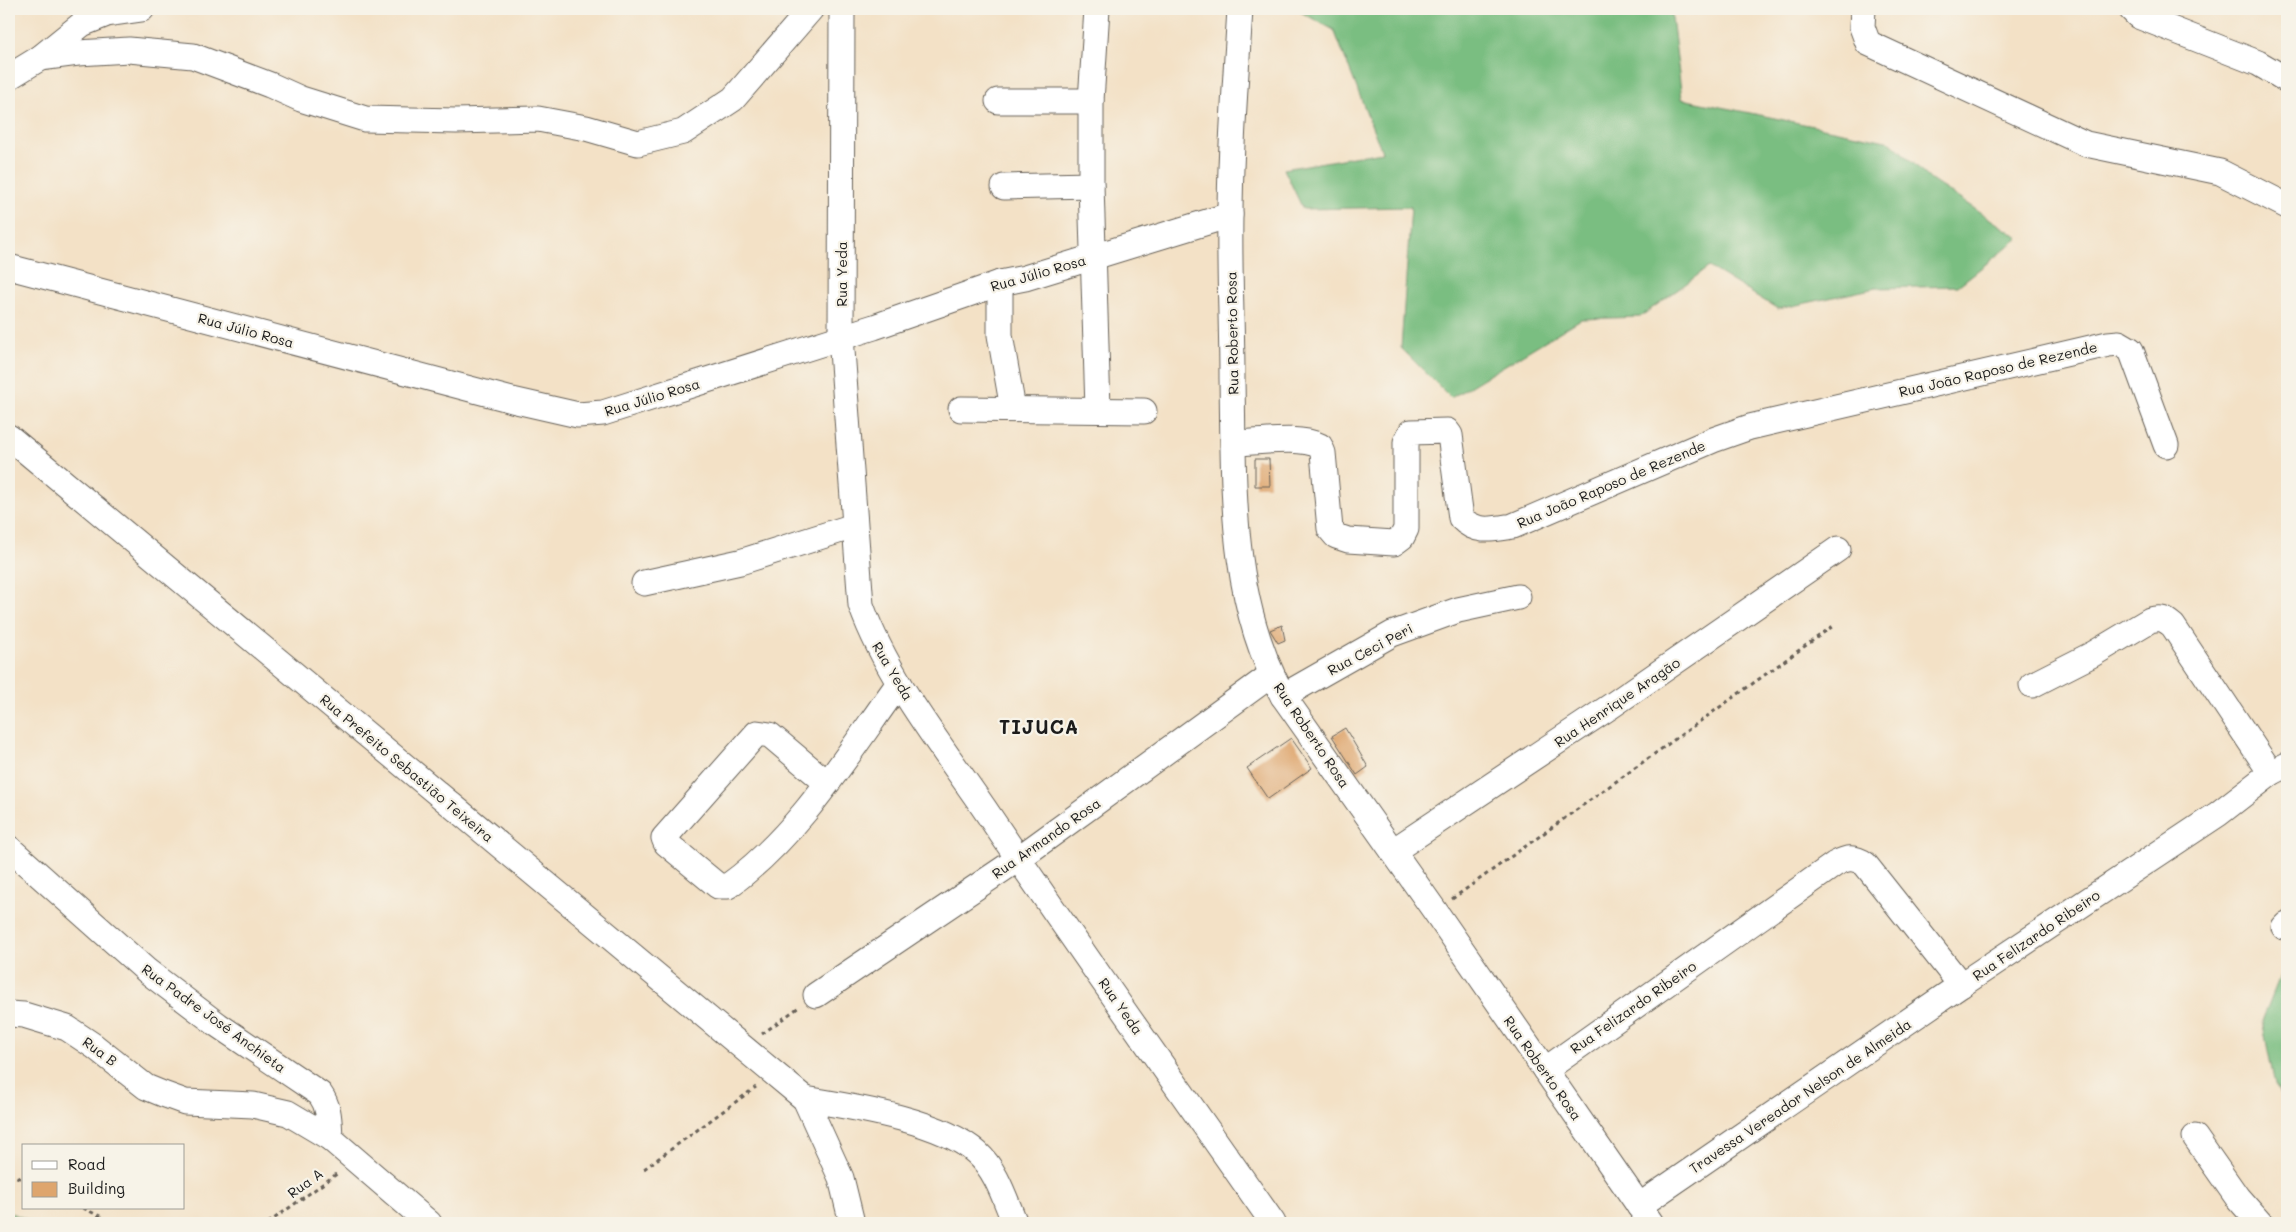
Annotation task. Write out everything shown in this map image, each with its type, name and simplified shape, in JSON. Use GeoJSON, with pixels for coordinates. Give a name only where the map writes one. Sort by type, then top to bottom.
{"type":"FeatureCollection","features":[{"type":"Feature","properties":{"kind":"street"},"geometry":{"type":"LineString","coordinates":[[9,77],[40,58],[82,24],[107,14],[142,9]]}},
{"type":"Feature","properties":{"kind":"street"},"geometry":{"type":"LineString","coordinates":[[40,58],[129,50],[193,56],[270,85],[301,99],[365,119],[456,121],[538,119],[586,128],[638,143],[683,132],[733,99],[812,9]]}},
{"type":"Feature","properties":{"kind":"street","name":"Rua Yeda"},"geometry":{"type":"LineString","coordinates":[[842,9],[840,337],[861,605],[872,634],[899,683],[1018,859],[1273,1223]]}},
{"type":"Feature","properties":{"kind":"street"},"geometry":{"type":"LineString","coordinates":[[1098,9],[1091,101],[1090,185],[1098,410]]}},
{"type":"Feature","properties":{"kind":"street","name":"Rua Roberto Rosa"},"geometry":{"type":"LineString","coordinates":[[1240,9],[1230,215],[1236,527],[1246,596],[1277,686],[1645,1215]]}},
{"type":"Feature","properties":{"kind":"street"},"geometry":{"type":"LineString","coordinates":[[1863,9],[1862,27],[1868,43],[2086,144],[2220,172],[2287,206]]}},
{"type":"Feature","properties":{"kind":"street"},"geometry":{"type":"LineString","coordinates":[[2131,9],[2138,16],[2258,63],[2287,80]]}},
{"type":"Feature","properties":{"kind":"street"},"geometry":{"type":"LineString","coordinates":[[998,101],[1091,101]]}},
{"type":"Feature","properties":{"kind":"street"},"geometry":{"type":"LineString","coordinates":[[1004,187],[1090,185]]}},
{"type":"Feature","properties":{"kind":"street","name":"Rua Júlio Rosa"},"geometry":{"type":"LineString","coordinates":[[9,267],[520,402],[578,415],[603,414],[1000,283],[1024,278],[1230,215]]}},
{"type":"Feature","properties":{"kind":"street"},"geometry":{"type":"LineString","coordinates":[[1000,283],[1000,335],[1013,409]]}},
{"type":"Feature","properties":{"kind":"street","name":"Rua João Raposo de Rezende"},"geometry":{"type":"LineString","coordinates":[[1234,444],[1300,441],[1312,442],[1320,446],[1323,453],[1330,529],[1336,536],[1348,540],[1394,543],[1402,537],[1406,529],[1406,442],[1412,432],[1447,431],[1450,436],[1461,518],[1468,526],[1488,530],[1513,526],[1712,440],[1750,427],[2119,343],[2131,350],[2166,445]]}},
{"type":"Feature","properties":{"kind":"street"},"geometry":{"type":"LineString","coordinates":[[961,409],[1144,412]]}},
{"type":"Feature","properties":{"kind":"street","name":"Rua Prefeito Sebastião Teixeira"},"geometry":{"type":"LineString","coordinates":[[9,437],[805,1099]]}},
{"type":"Feature","properties":{"kind":"street"},"geometry":{"type":"LineString","coordinates":[[644,583],[740,562],[854,526]]}},
{"type":"Feature","properties":{"kind":"street","name":"Rua Henrique Aragão"},"geometry":{"type":"LineString","coordinates":[[1393,851],[1611,706],[1838,549]]}},
{"type":"Feature","properties":{"kind":"street","name":"Rua Ceci Peri"},"geometry":{"type":"LineString","coordinates":[[1277,686],[1392,634],[1458,610],[1518,597]]}},
{"type":"Feature","properties":{"kind":"street"},"geometry":{"type":"LineString","coordinates":[[2032,685],[2093,654],[2150,620],[2160,617],[2167,620],[2173,626],[2279,769]]}},
{"type":"Feature","properties":{"kind":"street"},"geometry":{"type":"LineString","coordinates":[[827,783],[770,735],[757,733],[664,838],[666,843],[718,886],[728,886],[788,833],[827,783],[899,683]]}},
{"type":"Feature","properties":{"kind":"street","name":"Rua Armando Rosa"},"geometry":{"type":"LineString","coordinates":[[816,995],[1277,686]]}},
{"type":"Feature","properties":{"kind":"street","name":"Rua Felizardo Ribeiro"},"geometry":{"type":"LineString","coordinates":[[1545,1070],[1846,858],[1858,859],[1865,864],[1961,985],[2218,814],[2279,769]]}},
{"type":"Feature","properties":{"kind":"street","name":"Rua Padre José Anchieta"},"geometry":{"type":"LineString","coordinates":[[9,848],[147,971],[218,1025],[320,1094],[327,1104],[330,1138]]}},
{"type":"Feature","properties":{"kind":"street","name":"Travessa Vereador Nelson de Almeida"},"geometry":{"type":"LineString","coordinates":[[1645,1215],[1961,985]]}},
{"type":"Feature","properties":{"kind":"street","name":"Rua B"},"geometry":{"type":"LineString","coordinates":[[9,1014],[24,1015],[67,1028],[146,1086],[185,1102],[254,1104],[288,1113],[330,1138]]}},
{"type":"Feature","properties":{"kind":"street"},"geometry":{"type":"LineString","coordinates":[[805,1099],[841,1178],[852,1223]]}},
{"type":"Feature","properties":{"kind":"street"},"geometry":{"type":"LineString","coordinates":[[805,1099],[880,1113],[918,1124],[958,1140],[978,1154],[995,1178],[1015,1223]]}},
{"type":"Feature","properties":{"kind":"street"},"geometry":{"type":"LineString","coordinates":[[2195,1137],[2237,1198],[2260,1223]]}},
{"type":"Feature","properties":{"kind":"street"},"geometry":{"type":"LineString","coordinates":[[330,1138],[429,1223]]}},
{"type":"Feature","properties":{"kind":"path"},"geometry":{"type":"LineString","coordinates":[[1435,911],[1833,626]]}},
{"type":"Feature","properties":{"kind":"path"},"geometry":{"type":"LineString","coordinates":[[743,1047],[816,995]]}},
{"type":"Feature","properties":{"kind":"path"},"geometry":{"type":"LineString","coordinates":[[644,1169],[774,1073]]}},
{"type":"Feature","properties":{"kind":"path","name":"Rua A"},"geometry":{"type":"LineString","coordinates":[[268,1223],[355,1161]]}},
{"type":"Feature","properties":{"kind":"path"},"geometry":{"type":"LineString","coordinates":[[9,1174],[22,1179]]}},
{"type":"Feature","properties":{"kind":"path"},"geometry":{"type":"LineString","coordinates":[[87,1210],[114,1223]]}},
{"type":"Feature","properties":{"kind":"green space"},"geometry":{"type":"Polygon","coordinates":[[[1295,9],[1671,9],[1682,99],[1891,142],[1931,180],[2019,238],[1958,286],[1876,288],[1778,309],[1709,267],[1640,317],[1581,319],[1451,398],[1401,348],[1411,207],[1303,209],[1284,169],[1382,152],[1334,30],[1295,9]]]}},
{"type":"Feature","properties":{"kind":"green space"},"geometry":{"type":"Polygon","coordinates":[[[2287,974],[2287,1108],[2275,1085],[2262,1021],[2280,976],[2287,974]]]}},
{"type":"Feature","properties":{"kind":"green space"},"geometry":{"type":"Polygon","coordinates":[[[9,1212],[36,1223],[9,1223],[9,1212]]]}},
{"type":"Feature","properties":{"kind":"building"},"geometry":{"type":"Polygon","coordinates":[[[1255,459],[1269,459],[1270,486],[1255,486],[1255,459]]]}},
{"type":"Feature","properties":{"kind":"building"},"geometry":{"type":"Polygon","coordinates":[[[1282,625],[1285,640],[1278,643],[1270,630],[1282,625]]]}},
{"type":"Feature","properties":{"kind":"building"},"geometry":{"type":"Polygon","coordinates":[[[1345,728],[1368,767],[1357,775],[1332,736],[1345,728]]]}},
{"type":"Feature","properties":{"kind":"building"},"geometry":{"type":"Polygon","coordinates":[[[1291,738],[1312,768],[1268,799],[1247,768],[1291,738]]]}},
{"type":"Feature","properties":{"kind":"district","name":"TIJUCA"},"geometry":{"type":"Point","coordinates":[1039,726]}}]}
